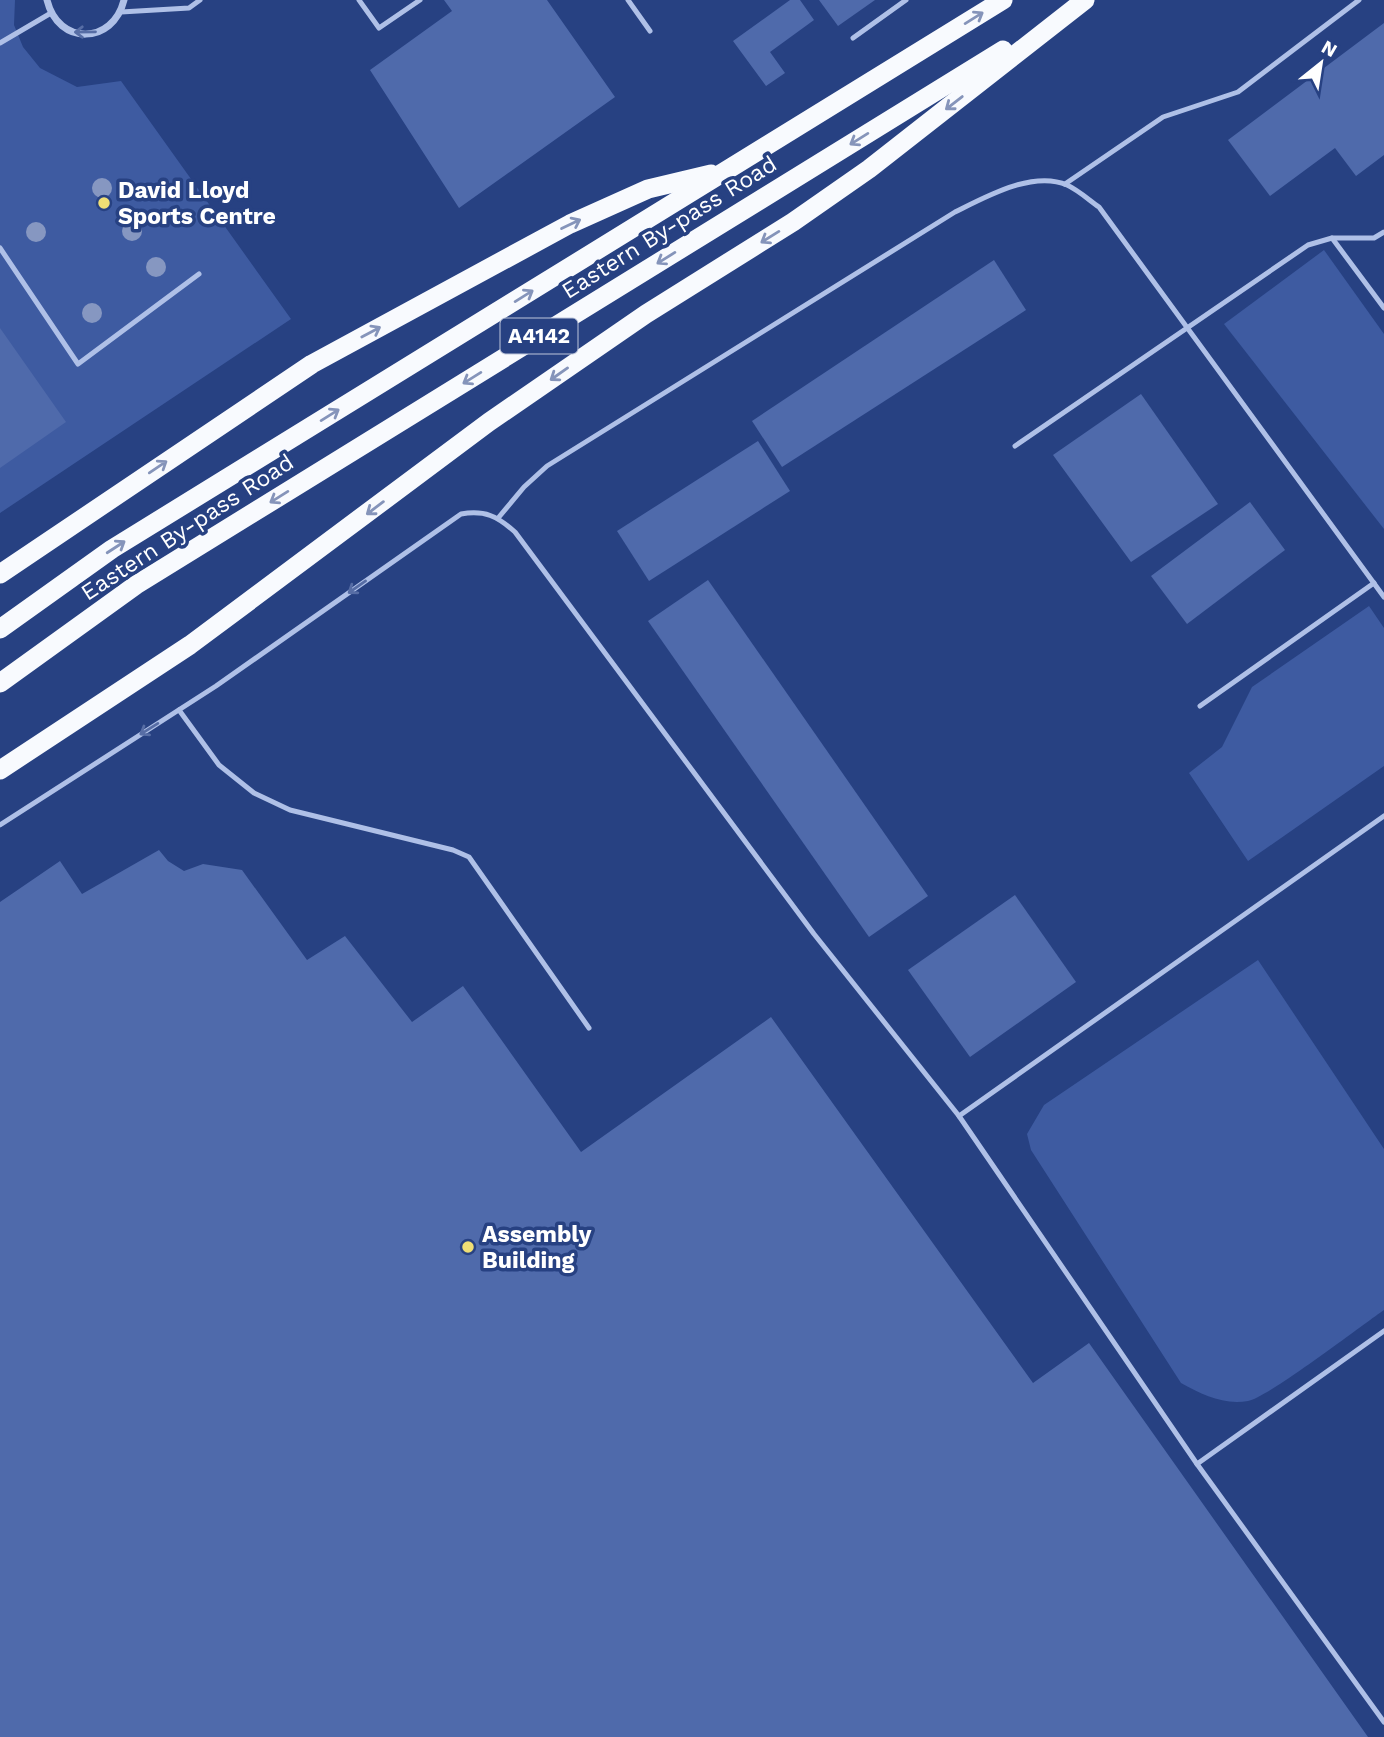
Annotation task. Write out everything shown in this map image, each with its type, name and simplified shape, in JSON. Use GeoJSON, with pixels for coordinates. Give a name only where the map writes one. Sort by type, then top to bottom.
{"type":"FeatureCollection","features":[{"type":"Feature","properties":{"kind":"highway","name":"Eastern By-pass Road"},"geometry":{"type":"LineString","coordinates":[[0,629],[112,548],[1003,0]]}},
{"type":"Feature","properties":{"kind":"highway","name":"Eastern By-pass Road"},"geometry":{"type":"LineString","coordinates":[[0,683],[136,585],[1084,0]]}},
{"type":"Feature","properties":{"kind":"highway"},"geometry":{"type":"LineString","coordinates":[[0,770],[190,645],[489,422],[646,314],[793,222],[858,177],[1084,0]]}},
{"type":"Feature","properties":{"kind":"highway"},"geometry":{"type":"LineString","coordinates":[[0,573],[312,364],[570,224],[648,189],[729,170]]}},
{"type":"Feature","properties":{"kind":"street"},"geometry":{"type":"LineString","coordinates":[[47,0],[51,13],[64,27],[88,35],[103,30],[121,12],[124,0]]}},
{"type":"Feature","properties":{"kind":"lane"},"geometry":{"type":"LineString","coordinates":[[121,12],[189,8],[200,0]]}},
{"type":"Feature","properties":{"kind":"lane"},"geometry":{"type":"LineString","coordinates":[[359,0],[379,28],[420,0]]}},
{"type":"Feature","properties":{"kind":"lane"},"geometry":{"type":"LineString","coordinates":[[628,0],[650,31]]}},
{"type":"Feature","properties":{"kind":"lane"},"geometry":{"type":"LineString","coordinates":[[853,38],[906,0]]}},
{"type":"Feature","properties":{"kind":"lane"},"geometry":{"type":"LineString","coordinates":[[1065,184],[1163,117],[1238,92],[1359,0]]}},
{"type":"Feature","properties":{"kind":"lane"},"geometry":{"type":"LineString","coordinates":[[0,43],[51,13]]}},
{"type":"Feature","properties":{"kind":"lane"},"geometry":{"type":"LineString","coordinates":[[499,517],[524,486],[547,466],[955,212],[984,198],[1032,181],[1065,184],[1099,207],[1384,597]]}},
{"type":"Feature","properties":{"kind":"lane"},"geometry":{"type":"LineString","coordinates":[[1016,446],[1308,245],[1332,238],[1374,238],[1384,232]]}},
{"type":"Feature","properties":{"kind":"lane"},"geometry":{"type":"LineString","coordinates":[[1332,238],[1384,308]]}},
{"type":"Feature","properties":{"kind":"lane"},"geometry":{"type":"LineString","coordinates":[[0,248],[78,364],[198,274]]}},
{"type":"Feature","properties":{"kind":"lane"},"geometry":{"type":"LineString","coordinates":[[0,825],[179,710],[461,514],[479,511],[499,517],[515,531],[883,1024],[959,1116],[1197,1464],[1384,1722]]}},
{"type":"Feature","properties":{"kind":"lane"},"geometry":{"type":"LineString","coordinates":[[1200,706],[1374,583]]}},
{"type":"Feature","properties":{"kind":"lane"},"geometry":{"type":"LineString","coordinates":[[179,710],[219,765],[254,793],[290,810],[453,850],[469,857],[589,1028]]}},
{"type":"Feature","properties":{"kind":"lane"},"geometry":{"type":"LineString","coordinates":[[959,1116],[1384,816]]}},
{"type":"Feature","properties":{"kind":"lane"},"geometry":{"type":"LineString","coordinates":[[1197,1464],[1384,1331]]}},
{"type":"Feature","properties":{"kind":"shaded area","name":"David Lloyd Sports Centre"},"geometry":{"type":"Polygon","coordinates":[[[0,0],[15,0],[14,25],[23,47],[40,68],[77,87],[121,81],[291,319],[0,513],[0,0]]]}},
{"type":"Feature","properties":{"kind":"shaded area"},"geometry":{"type":"Polygon","coordinates":[[[1324,250],[1384,334],[1384,529],[1224,324],[1324,250]]]}},
{"type":"Feature","properties":{"kind":"shaded area"},"geometry":{"type":"Polygon","coordinates":[[[1369,606],[1384,628],[1384,766],[1248,861],[1189,773],[1222,747],[1252,687],[1369,606]]]}},
{"type":"Feature","properties":{"kind":"shaded area"},"geometry":{"type":"Polygon","coordinates":[[[1258,960],[1384,1149],[1384,1310],[1274,1388],[1248,1401],[1230,1402],[1205,1395],[1181,1383],[1031,1150],[1027,1134],[1044,1105],[1258,960]]]}},
{"type":"Feature","properties":{"kind":"building"},"geometry":{"type":"Polygon","coordinates":[[[444,0],[547,0],[615,97],[459,208],[370,70],[452,11],[444,0]]]}},
{"type":"Feature","properties":{"kind":"building"},"geometry":{"type":"Polygon","coordinates":[[[790,0],[800,0],[814,20],[770,52],[785,73],[766,86],[733,41],[790,0]]]}},
{"type":"Feature","properties":{"kind":"building"},"geometry":{"type":"Polygon","coordinates":[[[819,0],[875,0],[838,26],[819,0]]]}},
{"type":"Feature","properties":{"kind":"building"},"geometry":{"type":"Polygon","coordinates":[[[1384,23],[1384,155],[1356,176],[1335,148],[1270,196],[1228,140],[1384,23]]]}},
{"type":"Feature","properties":{"kind":"building"},"geometry":{"type":"Polygon","coordinates":[[[994,260],[1026,310],[782,467],[752,421],[994,260]]]}},
{"type":"Feature","properties":{"kind":"building"},"geometry":{"type":"Polygon","coordinates":[[[0,328],[66,422],[0,468],[0,328]]]}},
{"type":"Feature","properties":{"kind":"building"},"geometry":{"type":"Polygon","coordinates":[[[1141,394],[1218,504],[1131,562],[1053,455],[1141,394]]]}},
{"type":"Feature","properties":{"kind":"building"},"geometry":{"type":"Polygon","coordinates":[[[758,441],[790,491],[649,581],[617,531],[758,441]]]}},
{"type":"Feature","properties":{"kind":"building"},"geometry":{"type":"Polygon","coordinates":[[[1250,502],[1285,550],[1187,624],[1151,576],[1250,502]]]}},
{"type":"Feature","properties":{"kind":"building"},"geometry":{"type":"Polygon","coordinates":[[[708,580],[928,896],[869,937],[648,621],[708,580]]]}},
{"type":"Feature","properties":{"kind":"building","name":"Assembly Building"},"geometry":{"type":"Polygon","coordinates":[[[159,850],[168,861],[184,871],[203,864],[242,870],[307,960],[345,936],[412,1022],[463,986],[581,1152],[771,1017],[1033,1383],[1089,1343],[1368,1737],[0,1737],[0,902],[60,861],[82,894],[159,850]]]}},
{"type":"Feature","properties":{"kind":"building"},"geometry":{"type":"Polygon","coordinates":[[[1015,895],[1076,982],[970,1057],[908,970],[1015,895]]]}},
{"type":"Feature","properties":{"kind":"place","name":"David Lloyd Sports Centre"},"geometry":{"type":"Point","coordinates":[104,203]}},
{"type":"Feature","properties":{"kind":"place","name":"Assembly Building"},"geometry":{"type":"Point","coordinates":[468,1247]}}]}
